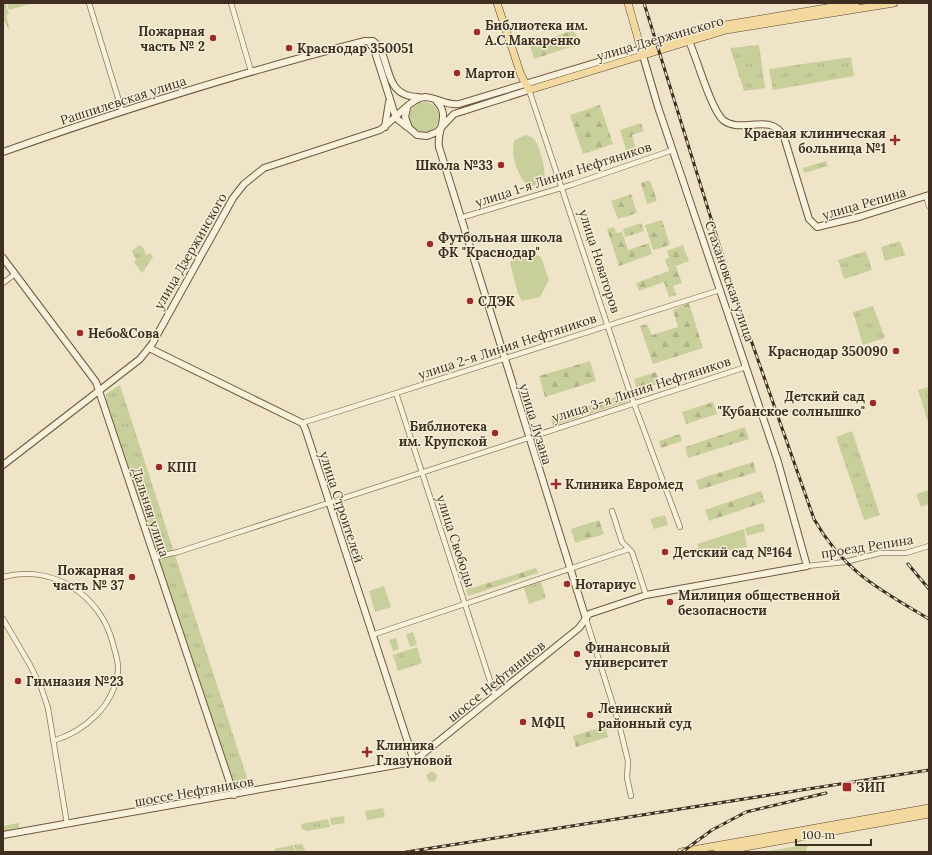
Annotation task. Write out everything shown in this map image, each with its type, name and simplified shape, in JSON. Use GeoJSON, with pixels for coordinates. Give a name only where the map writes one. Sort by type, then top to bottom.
{"type":"FeatureCollection","features":[{"type":"Feature","properties":{"kind":"main road","name":"улица Новаторов"},"geometry":{"type":"LineString","coordinates":[[497,3],[527,87]]}},
{"type":"Feature","properties":{"kind":"main road","name":"Стахановская улица"},"geometry":{"type":"LineString","coordinates":[[628,3],[642,52]]}},
{"type":"Feature","properties":{"kind":"main road","name":"улица Дзержинского"},"geometry":{"type":"LineString","coordinates":[[527,87],[725,25],[856,3]]}},
{"type":"Feature","properties":{"kind":"main road","name":"улица Дзержинского"},"geometry":{"type":"LineString","coordinates":[[642,52],[689,41],[726,30],[894,3]]}},
{"type":"Feature","properties":{"kind":"main road"},"geometry":{"type":"LineString","coordinates":[[681,852],[929,808]]}},
{"type":"Feature","properties":{"kind":"main road"},"geometry":{"type":"LineString","coordinates":[[717,852],[929,814]]}},
{"type":"Feature","properties":{"kind":"street"},"geometry":{"type":"LineString","coordinates":[[89,3],[122,111]]}},
{"type":"Feature","properties":{"kind":"street"},"geometry":{"type":"LineString","coordinates":[[231,3],[251,71]]}},
{"type":"Feature","properties":{"kind":"street"},"geometry":{"type":"LineString","coordinates":[[368,41],[374,49],[396,118],[409,128]]}},
{"type":"Feature","properties":{"kind":"street"},"geometry":{"type":"LineString","coordinates":[[368,41],[375,42],[379,46],[392,83],[397,91],[405,96],[422,98]]}},
{"type":"Feature","properties":{"kind":"street","name":"Рашпилевская улица"},"geometry":{"type":"LineString","coordinates":[[3,152],[122,111],[251,71],[368,41]]}},
{"type":"Feature","properties":{"kind":"street","name":"улица Репина"},"geometry":{"type":"LineString","coordinates":[[689,41],[695,52],[715,108],[723,119],[735,125],[769,124],[781,130],[809,218],[813,225],[821,227],[928,196]]}},
{"type":"Feature","properties":{"kind":"street","name":"Стахановская улица"},"geometry":{"type":"LineString","coordinates":[[642,52],[673,150],[778,462],[807,566]]}},
{"type":"Feature","properties":{"kind":"street","name":"улица Дзержинского"},"geometry":{"type":"LineString","coordinates":[[3,465],[135,364],[149,348],[233,198],[249,179],[272,165],[377,131],[385,127],[396,118],[413,101],[422,98],[450,105],[460,104],[527,87]]}},
{"type":"Feature","properties":{"kind":"street","name":"улица Дзержинского"},"geometry":{"type":"LineString","coordinates":[[409,128],[416,134],[425,136],[435,133],[454,114],[527,87]]}},
{"type":"Feature","properties":{"kind":"street","name":"улица Новаторов"},"geometry":{"type":"LineString","coordinates":[[527,87],[634,404],[680,527]]}},
{"type":"Feature","properties":{"kind":"street"},"geometry":{"type":"LineString","coordinates":[[385,127],[388,115],[388,94]]}},
{"type":"Feature","properties":{"kind":"street"},"geometry":{"type":"LineString","coordinates":[[433,100],[443,111],[441,126]]}},
{"type":"Feature","properties":{"kind":"street"},"geometry":{"type":"LineString","coordinates":[[407,108],[405,117],[409,128]]}},
{"type":"Feature","properties":{"kind":"street","name":"улица Лузана"},"geometry":{"type":"LineString","coordinates":[[441,126],[438,138],[439,147],[460,218],[619,724],[628,761],[627,778],[631,796]]}},
{"type":"Feature","properties":{"kind":"street","name":"улица 1-я Линия Нефтяников"},"geometry":{"type":"LineString","coordinates":[[460,218],[562,187],[673,150]]}},
{"type":"Feature","properties":{"kind":"street"},"geometry":{"type":"LineString","coordinates":[[928,196],[929,206]]}},
{"type":"Feature","properties":{"kind":"street","name":"Дальняя улица"},"geometry":{"type":"LineString","coordinates":[[3,258],[96,382],[100,391],[234,795]]}},
{"type":"Feature","properties":{"kind":"street"},"geometry":{"type":"LineString","coordinates":[[3,283],[15,274]]}},
{"type":"Feature","properties":{"kind":"street","name":"улица 2-я Линия Нефтяников"},"geometry":{"type":"LineString","coordinates":[[302,423],[608,324],[720,290]]}},
{"type":"Feature","properties":{"kind":"street"},"geometry":{"type":"LineString","coordinates":[[149,348],[302,423]]}},
{"type":"Feature","properties":{"kind":"street","name":"улица 3-я Линия Нефтяников"},"geometry":{"type":"LineString","coordinates":[[154,557],[178,552],[746,367]]}},
{"type":"Feature","properties":{"kind":"street","name":"улица Свободы"},"geometry":{"type":"LineString","coordinates":[[396,393],[495,696]]}},
{"type":"Feature","properties":{"kind":"street","name":"улица Строителей"},"geometry":{"type":"LineString","coordinates":[[302,423],[305,428],[414,761]]}},
{"type":"Feature","properties":{"kind":"street"},"geometry":{"type":"LineString","coordinates":[[612,511],[622,542],[632,552],[646,595]]}},
{"type":"Feature","properties":{"kind":"street","name":"проезд Репина"},"geometry":{"type":"LineString","coordinates":[[807,566],[845,562],[880,553],[906,553],[929,546]]}},
{"type":"Feature","properties":{"kind":"street"},"geometry":{"type":"LineString","coordinates":[[372,635],[629,549]]}},
{"type":"Feature","properties":{"kind":"street","name":"шоссе Нефтяников"},"geometry":{"type":"LineString","coordinates":[[3,835],[234,795],[414,761],[579,628],[589,614],[646,595],[807,566]]}},
{"type":"Feature","properties":{"kind":"street"},"geometry":{"type":"LineString","coordinates":[[3,577],[13,574],[54,578],[80,591],[102,617],[112,639],[118,669],[116,682],[106,701],[94,718],[84,727],[68,737],[53,742]]}},
{"type":"Feature","properties":{"kind":"street"},"geometry":{"type":"LineString","coordinates":[[3,619],[33,670],[41,687],[53,742],[67,824]]}},
{"type":"Feature","properties":{"kind":"green space"},"geometry":{"type":"Polygon","coordinates":[[[3,3],[5,3],[9,14],[6,15],[10,31],[3,19],[3,3]]]}},
{"type":"Feature","properties":{"kind":"green space"},"geometry":{"type":"Polygon","coordinates":[[[33,3],[9,10],[7,4],[33,3]]]}},
{"type":"Feature","properties":{"kind":"green space"},"geometry":{"type":"Polygon","coordinates":[[[574,30],[579,44],[534,59],[530,45],[574,30]]]}},
{"type":"Feature","properties":{"kind":"green space"},"geometry":{"type":"Polygon","coordinates":[[[759,45],[765,88],[744,91],[730,48],[759,45]]]}},
{"type":"Feature","properties":{"kind":"green space"},"geometry":{"type":"Polygon","coordinates":[[[851,57],[854,76],[773,90],[769,69],[851,57]]]}},
{"type":"Feature","properties":{"kind":"green space"},"geometry":{"type":"Polygon","coordinates":[[[424,102],[435,106],[439,117],[435,128],[424,132],[413,128],[409,117],[413,106],[424,102]]]}},
{"type":"Feature","properties":{"kind":"green space"},"geometry":{"type":"Polygon","coordinates":[[[600,105],[613,144],[583,154],[570,115],[600,105]]]}},
{"type":"Feature","properties":{"kind":"green space"},"geometry":{"type":"Polygon","coordinates":[[[641,123],[644,131],[632,135],[637,153],[628,156],[620,130],[641,123]]]}},
{"type":"Feature","properties":{"kind":"green space"},"geometry":{"type":"Polygon","coordinates":[[[525,135],[534,139],[541,154],[544,167],[545,173],[543,182],[535,186],[528,184],[518,172],[513,153],[513,145],[515,140],[525,135]]]}},
{"type":"Feature","properties":{"kind":"green space"},"geometry":{"type":"Polygon","coordinates":[[[826,161],[828,166],[804,173],[803,168],[826,161]]]}},
{"type":"Feature","properties":{"kind":"green space"},"geometry":{"type":"Polygon","coordinates":[[[650,180],[657,201],[647,204],[641,183],[650,180]]]}},
{"type":"Feature","properties":{"kind":"green space"},"geometry":{"type":"Polygon","coordinates":[[[631,194],[637,213],[618,219],[611,201],[631,194]]]}},
{"type":"Feature","properties":{"kind":"green space"},"geometry":{"type":"Polygon","coordinates":[[[662,220],[670,245],[653,250],[645,225],[662,220]]]}},
{"type":"Feature","properties":{"kind":"green space"},"geometry":{"type":"Polygon","coordinates":[[[641,223],[644,231],[625,237],[623,229],[641,223]]]}},
{"type":"Feature","properties":{"kind":"green space"},"geometry":{"type":"Polygon","coordinates":[[[614,227],[616,233],[622,232],[628,250],[649,243],[652,254],[619,266],[607,229],[614,227]]]}},
{"type":"Feature","properties":{"kind":"green space"},"geometry":{"type":"Polygon","coordinates":[[[900,241],[905,255],[885,261],[881,247],[900,241]]]}},
{"type":"Feature","properties":{"kind":"green space"},"geometry":{"type":"Polygon","coordinates":[[[139,245],[143,247],[146,255],[150,253],[153,257],[142,273],[134,262],[136,260],[132,251],[139,245]]]}},
{"type":"Feature","properties":{"kind":"green space"},"geometry":{"type":"Polygon","coordinates":[[[683,245],[689,261],[676,266],[682,283],[673,286],[676,295],[669,297],[664,282],[639,291],[636,283],[669,271],[665,259],[669,258],[667,251],[683,245]]]}},
{"type":"Feature","properties":{"kind":"green space"},"geometry":{"type":"Polygon","coordinates":[[[866,251],[872,270],[844,279],[838,260],[866,251]]]}},
{"type":"Feature","properties":{"kind":"green space"},"geometry":{"type":"Polygon","coordinates":[[[530,252],[541,257],[549,280],[540,297],[522,301],[518,294],[510,263],[512,259],[530,252]]]}},
{"type":"Feature","properties":{"kind":"green space"},"geometry":{"type":"Polygon","coordinates":[[[689,303],[703,348],[653,364],[640,326],[647,324],[652,335],[678,327],[673,310],[689,303]]]}},
{"type":"Feature","properties":{"kind":"green space"},"geometry":{"type":"Polygon","coordinates":[[[873,306],[885,338],[863,345],[853,312],[873,306]]]}},
{"type":"Feature","properties":{"kind":"green space"},"geometry":{"type":"Polygon","coordinates":[[[590,361],[596,381],[545,397],[539,376],[590,361]]]}},
{"type":"Feature","properties":{"kind":"green space"},"geometry":{"type":"Polygon","coordinates":[[[656,372],[660,383],[637,391],[634,379],[656,372]]]}},
{"type":"Feature","properties":{"kind":"green space"},"geometry":{"type":"Polygon","coordinates":[[[120,385],[250,787],[234,790],[106,401],[106,394],[120,385]]]}},
{"type":"Feature","properties":{"kind":"green space"},"geometry":{"type":"Polygon","coordinates":[[[929,387],[929,421],[928,422],[918,390],[929,387]]]}},
{"type":"Feature","properties":{"kind":"green space"},"geometry":{"type":"Polygon","coordinates":[[[625,394],[628,401],[589,414],[587,410],[578,413],[579,417],[553,426],[551,418],[625,394]]]}},
{"type":"Feature","properties":{"kind":"green space"},"geometry":{"type":"Polygon","coordinates":[[[713,402],[717,414],[686,424],[682,412],[713,402]]]}},
{"type":"Feature","properties":{"kind":"green space"},"geometry":{"type":"Polygon","coordinates":[[[745,427],[749,439],[688,458],[685,447],[745,427]]]}},
{"type":"Feature","properties":{"kind":"green space"},"geometry":{"type":"Polygon","coordinates":[[[852,431],[880,515],[864,520],[836,437],[852,431]]]}},
{"type":"Feature","properties":{"kind":"green space"},"geometry":{"type":"Polygon","coordinates":[[[680,434],[682,441],[661,448],[659,441],[680,434]]]}},
{"type":"Feature","properties":{"kind":"green space"},"geometry":{"type":"Polygon","coordinates":[[[753,462],[756,472],[699,490],[696,480],[753,462]]]}},
{"type":"Feature","properties":{"kind":"green space"},"geometry":{"type":"Polygon","coordinates":[[[929,490],[929,504],[921,507],[916,494],[929,490]]]}},
{"type":"Feature","properties":{"kind":"green space"},"geometry":{"type":"Polygon","coordinates":[[[761,491],[765,502],[709,521],[705,510],[761,491]]]}},
{"type":"Feature","properties":{"kind":"green space"},"geometry":{"type":"Polygon","coordinates":[[[665,515],[668,525],[654,529],[650,519],[665,515]]]}},
{"type":"Feature","properties":{"kind":"green space"},"geometry":{"type":"Polygon","coordinates":[[[599,520],[604,534],[575,543],[571,529],[599,520]]]}},
{"type":"Feature","properties":{"kind":"green space"},"geometry":{"type":"Polygon","coordinates":[[[763,523],[765,531],[747,536],[745,528],[763,523]]]}},
{"type":"Feature","properties":{"kind":"green space"},"geometry":{"type":"Polygon","coordinates":[[[744,529],[747,547],[701,556],[697,544],[744,529]]]}},
{"type":"Feature","properties":{"kind":"green space"},"geometry":{"type":"Polygon","coordinates":[[[462,558],[472,588],[536,568],[538,573],[468,596],[457,560],[462,558]]]}},
{"type":"Feature","properties":{"kind":"green space"},"geometry":{"type":"Polygon","coordinates":[[[541,582],[546,598],[529,604],[524,588],[541,582]]]}},
{"type":"Feature","properties":{"kind":"green space"},"geometry":{"type":"Polygon","coordinates":[[[384,586],[391,607],[375,612],[369,591],[384,586]]]}},
{"type":"Feature","properties":{"kind":"green space"},"geometry":{"type":"Polygon","coordinates":[[[413,632],[417,645],[410,647],[406,634],[413,632]]]}},
{"type":"Feature","properties":{"kind":"green space"},"geometry":{"type":"Polygon","coordinates":[[[396,638],[399,649],[393,651],[389,640],[396,638]]]}},
{"type":"Feature","properties":{"kind":"green space"},"geometry":{"type":"Polygon","coordinates":[[[417,647],[422,663],[398,671],[393,655],[417,647]]]}},
{"type":"Feature","properties":{"kind":"green space"},"geometry":{"type":"Polygon","coordinates":[[[605,726],[608,737],[576,747],[573,736],[605,726]]]}},
{"type":"Feature","properties":{"kind":"green space"},"geometry":{"type":"Polygon","coordinates":[[[432,772],[437,777],[432,782],[427,777],[432,772]]]}},
{"type":"Feature","properties":{"kind":"green space"},"geometry":{"type":"Polygon","coordinates":[[[383,808],[385,817],[367,820],[365,811],[383,808]]]}},
{"type":"Feature","properties":{"kind":"green space"},"geometry":{"type":"Polygon","coordinates":[[[344,816],[345,823],[331,825],[330,818],[344,816]]]}},
{"type":"Feature","properties":{"kind":"green space"},"geometry":{"type":"Polygon","coordinates":[[[328,819],[330,827],[307,831],[302,829],[301,824],[328,819]]]}},
{"type":"Feature","properties":{"kind":"green space"},"geometry":{"type":"Polygon","coordinates":[[[19,823],[19,828],[3,831],[3,826],[19,823]]]}},
{"type":"Feature","properties":{"kind":"green space"},"geometry":{"type":"Polygon","coordinates":[[[302,844],[306,852],[296,852],[294,845],[302,844]]]}},
{"type":"Feature","properties":{"kind":"green space"},"geometry":{"type":"Polygon","coordinates":[[[809,844],[805,852],[769,852],[770,851],[809,844]]]}},
{"type":"Feature","properties":{"kind":"green space"},"geometry":{"type":"Polygon","coordinates":[[[293,845],[295,852],[275,852],[274,849],[293,845]]]}},
{"type":"Feature","properties":{"kind":"railway"},"geometry":{"type":"LineString","coordinates":[[644,3],[732,286],[814,519],[838,553],[850,566],[864,578],[929,619]]}},
{"type":"Feature","properties":{"kind":"railway"},"geometry":{"type":"LineString","coordinates":[[908,564],[929,589]]}},
{"type":"Feature","properties":{"kind":"railway"},"geometry":{"type":"LineString","coordinates":[[406,852],[929,770]]}},
{"type":"Feature","properties":{"kind":"railway"},"geometry":{"type":"LineString","coordinates":[[682,852],[712,830],[746,812],[826,793]]}},
{"type":"Feature","properties":{"kind":"place","name":"Библиотека им. А.С.Макаренко"},"geometry":{"type":"Point","coordinates":[477,32]}},
{"type":"Feature","properties":{"kind":"place","name":"Пожарная часть № 2"},"geometry":{"type":"Point","coordinates":[213,38]}},
{"type":"Feature","properties":{"kind":"place","name":"Краснодар 350051"},"geometry":{"type":"Point","coordinates":[289,48]}},
{"type":"Feature","properties":{"kind":"place","name":"Мартон"},"geometry":{"type":"Point","coordinates":[457,73]}},
{"type":"Feature","properties":{"kind":"place","name":"Краевая клиническая больница №1"},"geometry":{"type":"Point","coordinates":[895,140]}},
{"type":"Feature","properties":{"kind":"place","name":"Школа №33"},"geometry":{"type":"Point","coordinates":[501,165]}},
{"type":"Feature","properties":{"kind":"place","name":"Футбольная школа ФК \"Краснодар\""},"geometry":{"type":"Point","coordinates":[430,244]}},
{"type":"Feature","properties":{"kind":"place","name":"СДЭК"},"geometry":{"type":"Point","coordinates":[470,301]}},
{"type":"Feature","properties":{"kind":"place","name":"Небо&Сова"},"geometry":{"type":"Point","coordinates":[80,333]}},
{"type":"Feature","properties":{"kind":"place","name":"Краснодар 350090"},"geometry":{"type":"Point","coordinates":[896,351]}},
{"type":"Feature","properties":{"kind":"place","name":"Детский сад \"Кубанское солнышко\""},"geometry":{"type":"Point","coordinates":[873,403]}},
{"type":"Feature","properties":{"kind":"place","name":"Библиотека им. Крупской"},"geometry":{"type":"Point","coordinates":[495,433]}},
{"type":"Feature","properties":{"kind":"place","name":"КПП"},"geometry":{"type":"Point","coordinates":[159,467]}},
{"type":"Feature","properties":{"kind":"place","name":"Клиника Евромед"},"geometry":{"type":"Point","coordinates":[556,484]}},
{"type":"Feature","properties":{"kind":"place","name":"Детский сад №164"},"geometry":{"type":"Point","coordinates":[665,552]}},
{"type":"Feature","properties":{"kind":"place","name":"Пожарная часть № 37"},"geometry":{"type":"Point","coordinates":[132,577]}},
{"type":"Feature","properties":{"kind":"place","name":"Нотариус"},"geometry":{"type":"Point","coordinates":[567,584]}},
{"type":"Feature","properties":{"kind":"place","name":"Милиция общественной безопасности"},"geometry":{"type":"Point","coordinates":[670,602]}},
{"type":"Feature","properties":{"kind":"place","name":"Финансовый университет"},"geometry":{"type":"Point","coordinates":[577,654]}},
{"type":"Feature","properties":{"kind":"place","name":"Гимназия №23"},"geometry":{"type":"Point","coordinates":[18,681]}},
{"type":"Feature","properties":{"kind":"place","name":"Ленинский районный суд"},"geometry":{"type":"Point","coordinates":[590,715]}},
{"type":"Feature","properties":{"kind":"place","name":"МФЦ"},"geometry":{"type":"Point","coordinates":[523,722]}},
{"type":"Feature","properties":{"kind":"place","name":"Клиника Глазуновой"},"geometry":{"type":"Point","coordinates":[367,752]}},
{"type":"Feature","properties":{"kind":"place","name":"ЗИП"},"geometry":{"type":"Point","coordinates":[847,787]}}]}
